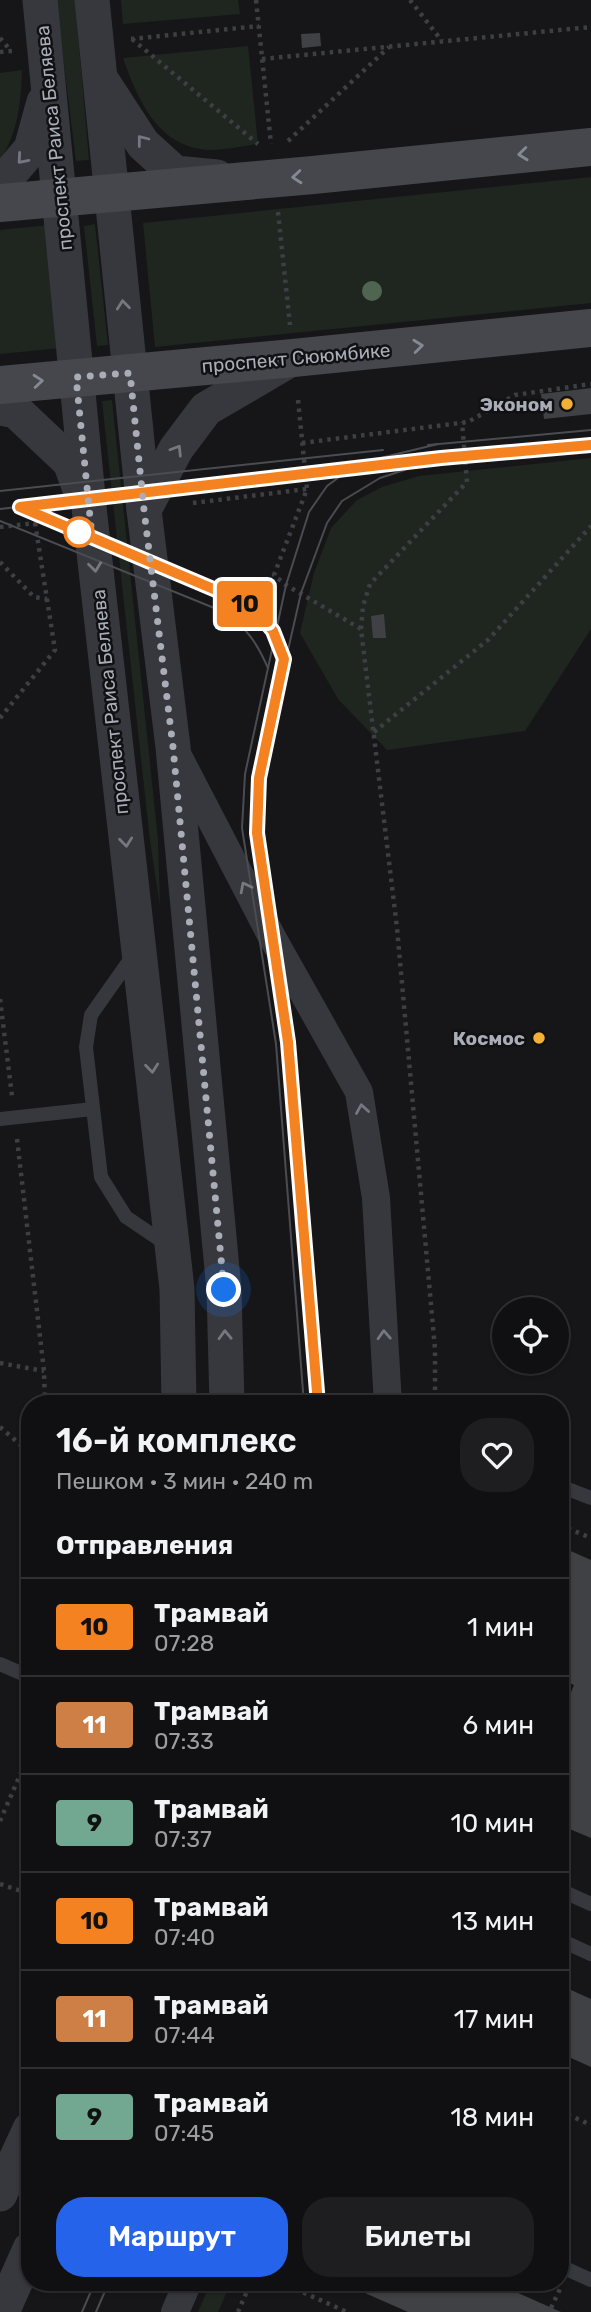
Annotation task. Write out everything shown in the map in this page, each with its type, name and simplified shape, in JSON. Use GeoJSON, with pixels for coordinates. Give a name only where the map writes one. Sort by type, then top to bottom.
{"type":"FeatureCollection","features":[{"type":"Feature","properties":{"kind":"main road"},"geometry":{"type":"LineString","coordinates":[[0,203],[111,193],[261,162],[591,147]]}},
{"type":"Feature","properties":{"kind":"main road","name":"проспект Сююмбике"},"geometry":{"type":"LineString","coordinates":[[0,384],[130,373],[292,346],[591,328]]}},
{"type":"Feature","properties":{"kind":"street","name":"проспект Раиса Беляева"},"geometry":{"type":"LineString","coordinates":[[40,0],[90,517],[177,1289],[178,1395]]}},
{"type":"Feature","properties":{"kind":"street"},"geometry":{"type":"LineString","coordinates":[[92,0],[144,510],[173,747],[224,1290],[227,1395]]}},
{"type":"Feature","properties":{"kind":"street"},"geometry":{"type":"LineString","coordinates":[[100,77],[143,144],[175,173],[261,162]]}},
{"type":"Feature","properties":{"kind":"street"},"geometry":{"type":"LineString","coordinates":[[0,185],[30,149],[49,82]]}},
{"type":"Feature","properties":{"kind":"street"},"geometry":{"type":"LineString","coordinates":[[144,510],[176,449],[206,409],[292,346]]}},
{"type":"Feature","properties":{"kind":"street"},"geometry":{"type":"LineString","coordinates":[[0,408],[16,411],[70,462],[90,517]]}},
{"type":"Feature","properties":{"kind":"street"},"geometry":{"type":"LineString","coordinates":[[173,747],[266,926],[359,1092],[376,1198],[387,1395]]}},
{"type":"Feature","properties":{"kind":"street"},"geometry":{"type":"LineString","coordinates":[[0,2193],[21,2148]]}},
{"type":"Feature","properties":{"kind":"street"},"geometry":{"type":"LineString","coordinates":[[2,2312],[21,2269]]}},
{"type":"Feature","properties":{"kind":"street"},"geometry":{"type":"LineString","coordinates":[[175,2312],[184,2291]]}},
{"type":"Feature","properties":{"kind":"lane"},"geometry":{"type":"LineString","coordinates":[[138,947],[92,1015],[86,1047],[93,1109],[101,1177],[126,1217],[172,1248]]}},
{"type":"Feature","properties":{"kind":"lane"},"geometry":{"type":"LineString","coordinates":[[7,1118],[93,1109]]}},
{"type":"Feature","properties":{"kind":"lane"},"geometry":{"type":"LineString","coordinates":[[569,1489],[591,1498]]}},
{"type":"Feature","properties":{"kind":"lane"},"geometry":{"type":"LineString","coordinates":[[0,1664],[21,1673]]}},
{"type":"Feature","properties":{"kind":"lane"},"geometry":{"type":"LineString","coordinates":[[569,1894],[591,1904]]}},
{"type":"Feature","properties":{"kind":"lane"},"geometry":{"type":"LineString","coordinates":[[569,1944],[591,1954]]}},
{"type":"Feature","properties":{"kind":"lane"},"geometry":{"type":"LineString","coordinates":[[569,2270],[591,2280]]}},
{"type":"Feature","properties":{"kind":"path"},"geometry":{"type":"LineString","coordinates":[[256,0],[262,59],[261,162]]}},
{"type":"Feature","properties":{"kind":"path"},"geometry":{"type":"LineString","coordinates":[[410,0],[442,41]]}},
{"type":"Feature","properties":{"kind":"path"},"geometry":{"type":"LineString","coordinates":[[120,40],[259,26]]}},
{"type":"Feature","properties":{"kind":"path"},"geometry":{"type":"LineString","coordinates":[[262,59],[591,27]]}},
{"type":"Feature","properties":{"kind":"path"},"geometry":{"type":"LineString","coordinates":[[0,38],[12,51]]}},
{"type":"Feature","properties":{"kind":"path"},"geometry":{"type":"LineString","coordinates":[[131,39],[261,162]]}},
{"type":"Feature","properties":{"kind":"path"},"geometry":{"type":"LineString","coordinates":[[282,146],[390,47]]}},
{"type":"Feature","properties":{"kind":"path"},"geometry":{"type":"LineString","coordinates":[[278,209],[292,346]]}},
{"type":"Feature","properties":{"kind":"path"},"geometry":{"type":"LineString","coordinates":[[302,443],[467,422],[515,395],[591,384]]}},
{"type":"Feature","properties":{"kind":"path"},"geometry":{"type":"LineString","coordinates":[[298,400],[307,489],[274,575],[285,585],[361,629]]}},
{"type":"Feature","properties":{"kind":"path"},"geometry":{"type":"LineString","coordinates":[[435,1395],[435,1349],[402,982],[361,629],[363,606],[370,584],[467,482],[462,422]]}},
{"type":"Feature","properties":{"kind":"path"},"geometry":{"type":"LineString","coordinates":[[194,503],[307,489]]}},
{"type":"Feature","properties":{"kind":"path"},"geometry":{"type":"LineString","coordinates":[[0,527],[54,521]]}},
{"type":"Feature","properties":{"kind":"path"},"geometry":{"type":"LineString","coordinates":[[0,718],[55,650],[35,523]]}},
{"type":"Feature","properties":{"kind":"path"},"geometry":{"type":"LineString","coordinates":[[374,733],[489,639],[591,526]]}},
{"type":"Feature","properties":{"kind":"path"},"geometry":{"type":"LineString","coordinates":[[0,562],[34,597],[47,599]]}},
{"type":"Feature","properties":{"kind":"path"},"geometry":{"type":"LineString","coordinates":[[0,999],[7,1118],[44,1371],[45,1395]]}},
{"type":"Feature","properties":{"kind":"path"},"geometry":{"type":"LineString","coordinates":[[0,1363],[44,1371]]}},
{"type":"Feature","properties":{"kind":"path"},"geometry":{"type":"LineString","coordinates":[[0,1427],[21,1445]]}},
{"type":"Feature","properties":{"kind":"path"},"geometry":{"type":"LineString","coordinates":[[569,1529],[591,1538]]}},
{"type":"Feature","properties":{"kind":"path"},"geometry":{"type":"LineString","coordinates":[[0,1821],[21,1773]]}},
{"type":"Feature","properties":{"kind":"path"},"geometry":{"type":"LineString","coordinates":[[0,1884],[21,1891]]}},
{"type":"Feature","properties":{"kind":"path"},"geometry":{"type":"LineString","coordinates":[[569,2115],[591,2125]]}},
{"type":"Feature","properties":{"kind":"path"},"geometry":{"type":"LineString","coordinates":[[238,2312],[247,2291]]}},
{"type":"Feature","properties":{"kind":"path"},"geometry":{"type":"LineString","coordinates":[[300,2291],[347,2312]]}},
{"type":"Feature","properties":{"kind":"shaded area"},"geometry":{"type":"Polygon","coordinates":[[[56,0],[75,0],[89,160],[76,161],[56,0]]]}},
{"type":"Feature","properties":{"kind":"shaded area"},"geometry":{"type":"Polygon","coordinates":[[[121,0],[238,0],[240,14],[123,24],[121,0]]]}},
{"type":"Feature","properties":{"kind":"shaded area"},"geometry":{"type":"Polygon","coordinates":[[[248,46],[258,144],[222,149],[192,147],[177,141],[164,131],[143,105],[123,58],[248,46]]]}},
{"type":"Feature","properties":{"kind":"shaded area"},"geometry":{"type":"Polygon","coordinates":[[[22,70],[17,117],[11,139],[0,160],[0,73],[22,70]]]}},
{"type":"Feature","properties":{"kind":"shaded area"},"geometry":{"type":"Polygon","coordinates":[[[591,177],[591,303],[155,347],[143,223],[591,177]]]}},
{"type":"Feature","properties":{"kind":"shaded area"},"geometry":{"type":"Polygon","coordinates":[[[95,224],[108,345],[97,346],[84,226],[95,224]]]}},
{"type":"Feature","properties":{"kind":"shaded area"},"geometry":{"type":"Polygon","coordinates":[[[49,225],[62,348],[0,354],[0,230],[49,225]]]}},
{"type":"Feature","properties":{"kind":"shaded area"},"geometry":{"type":"Polygon","coordinates":[[[112,400],[158,840],[160,906],[150,841],[102,401],[112,400]]]}},
{"type":"Feature","properties":{"kind":"shaded area"},"geometry":{"type":"Polygon","coordinates":[[[591,458],[591,629],[525,731],[387,750],[338,699],[300,633],[314,573],[331,528],[357,500],[382,487],[419,476],[591,458]]]}},
{"type":"Feature","properties":{"kind":"shaded area"},"geometry":{"type":"Polygon","coordinates":[[[207,2291],[227,2291],[218,2312],[198,2312],[207,2291]]]}},
{"type":"Feature","properties":{"kind":"building"},"geometry":{"type":"Polygon","coordinates":[[[320,33],[321,46],[302,48],[301,34],[320,33]]]}},
{"type":"Feature","properties":{"kind":"building","name":"Эконом"},"geometry":{"type":"Polygon","coordinates":[[[591,388],[591,414],[544,419],[541,394],[591,388]]]}},
{"type":"Feature","properties":{"kind":"building"},"geometry":{"type":"Polygon","coordinates":[[[384,614],[386,638],[373,638],[371,616],[384,614]]]}},
{"type":"Feature","properties":{"kind":"building"},"geometry":{"type":"Polygon","coordinates":[[[569,1550],[591,1560],[591,1838],[569,1829],[569,1697],[574,1685],[569,1683],[569,1550]]]}},
{"type":"Feature","properties":{"kind":"building"},"geometry":{"type":"Polygon","coordinates":[[[569,1989],[591,1999],[591,2067],[569,2057],[569,1989]]]}},
{"type":"Feature","properties":{"kind":"building"},"geometry":{"type":"Polygon","coordinates":[[[360,2291],[513,2291],[561,2312],[408,2312],[360,2291]]]}},
{"type":"Feature","properties":{"kind":"tram line"},"geometry":{"type":"LineString","coordinates":[[428,445],[591,430]]}},
{"type":"Feature","properties":{"kind":"tram line"},"geometry":{"type":"LineString","coordinates":[[303,1395],[276,1044],[242,828],[245,774],[286,585],[309,512],[327,486],[342,475],[372,460],[438,444]]}},
{"type":"Feature","properties":{"kind":"tram line"},"geometry":{"type":"LineString","coordinates":[[431,459],[591,445]]}},
{"type":"Feature","properties":{"kind":"tram line","name":"10"},"geometry":{"type":"LineString","coordinates":[[317,1395],[288,1042],[257,833],[259,778],[284,659],[273,631],[258,613],[237,599],[20,507],[441,458],[591,445]]}},
{"type":"Feature","properties":{"kind":"tram line"},"geometry":{"type":"LineString","coordinates":[[0,491],[383,450]]}},
{"type":"Feature","properties":{"kind":"tram line"},"geometry":{"type":"LineString","coordinates":[[317,1395],[288,1042],[257,833],[259,778],[301,593],[327,523],[342,501],[380,478],[441,458]]}},
{"type":"Feature","properties":{"kind":"tram line"},"geometry":{"type":"LineString","coordinates":[[0,509],[351,468]]}},
{"type":"Feature","properties":{"kind":"tram line"},"geometry":{"type":"LineString","coordinates":[[23,508],[237,599],[260,616],[276,639]]}},
{"type":"Feature","properties":{"kind":"tram line"},"geometry":{"type":"LineString","coordinates":[[0,521],[224,612],[250,637],[268,668]]}},
{"type":"Feature","properties":{"kind":"tram line"},"geometry":{"type":"LineString","coordinates":[[82,2312],[91,2291]]}},
{"type":"Feature","properties":{"kind":"tram line"},"geometry":{"type":"LineString","coordinates":[[96,2312],[105,2291]]}},
{"type":"Feature","properties":{"kind":"place","name":"Эконом"},"geometry":{"type":"Point","coordinates":[567,404]}},
{"type":"Feature","properties":{"kind":"place","name":"Космос"},"geometry":{"type":"Point","coordinates":[539,1038]}},
{"type":"Feature","properties":{"kind":"route"},"geometry":{"type":"LineString","coordinates":[[79,532],[92,537],[76,377],[130,373],[173,747],[224,1290]]}}]}
